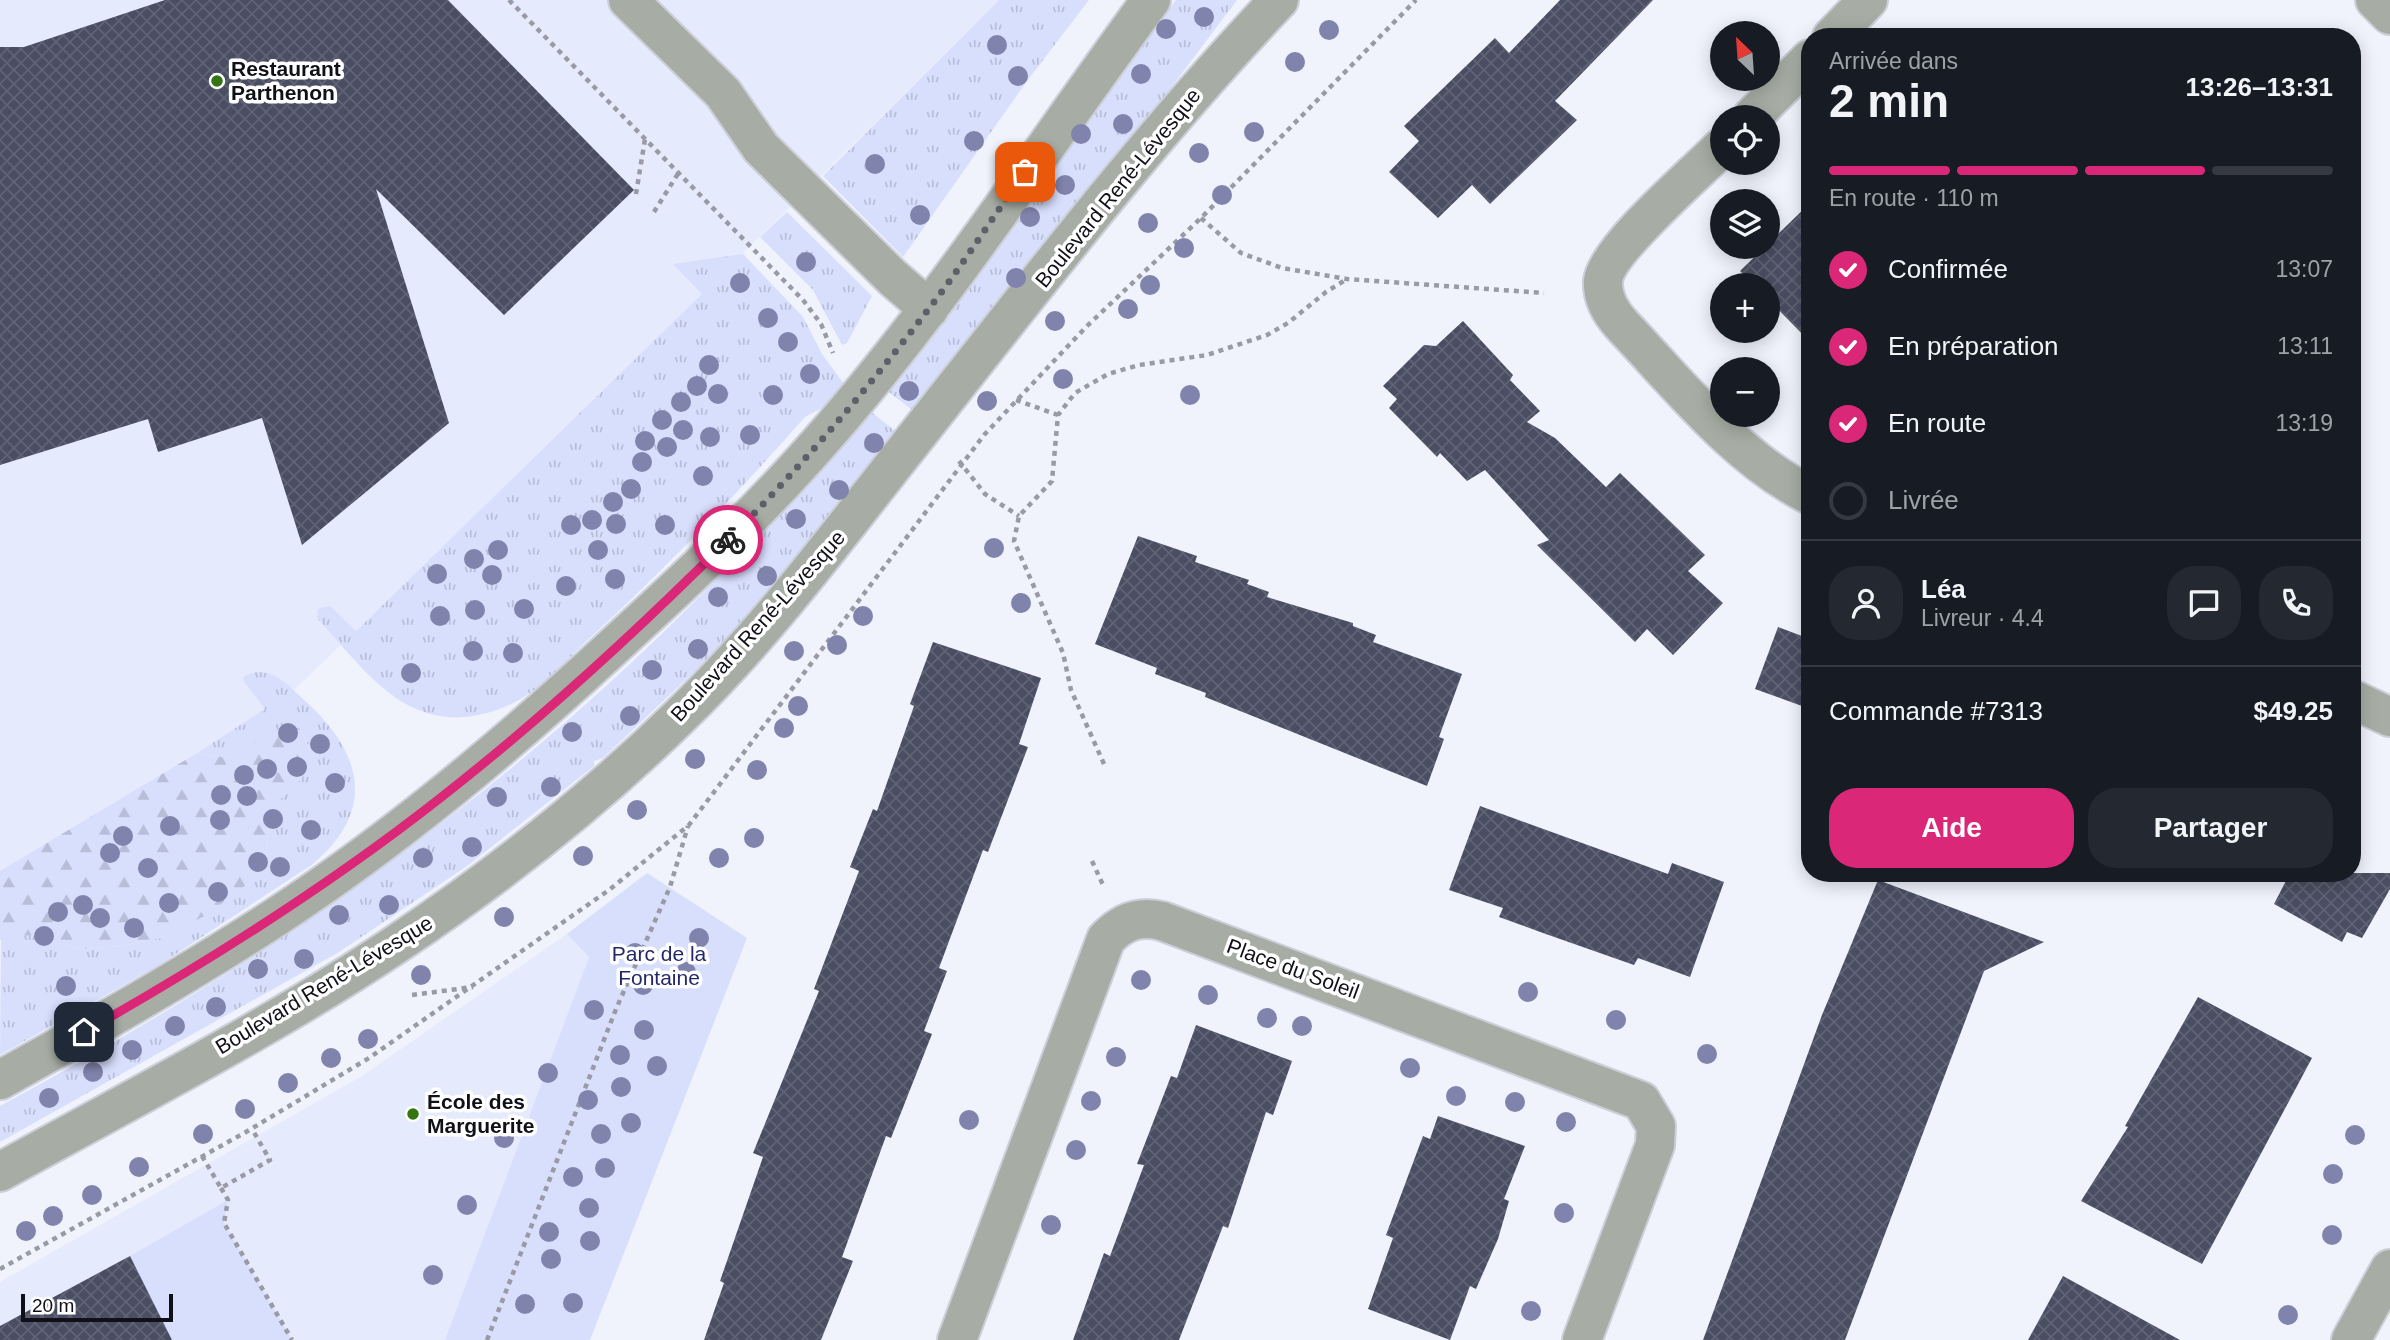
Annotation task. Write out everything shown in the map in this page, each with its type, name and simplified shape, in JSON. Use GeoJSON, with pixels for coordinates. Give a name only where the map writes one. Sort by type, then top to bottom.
{"type":"FeatureCollection","features":[{"type":"Feature","properties":{"kind":"street"},"geometry":{"type":"LineString","coordinates":[[628,0],[723,93],[761,148],[929,309]]}},
{"type":"Feature","properties":{"kind":"street"},"geometry":{"type":"LineString","coordinates":[[0,1080],[172,982],[278,916],[440,799],[567,690],[745,523],[817,445],[929,309],[1151,0]]}},
{"type":"Feature","properties":{"kind":"street","name":"Boulevard René-Lévesque"},"geometry":{"type":"LineString","coordinates":[[0,1172],[298,1005],[398,943],[540,840],[643,751],[713,683],[776,611],[1103,204],[1279,0]]}},
{"type":"Feature","properties":{"kind":"street"},"geometry":{"type":"LineString","coordinates":[[1841,28],[1868,0]]}},
{"type":"Feature","properties":{"kind":"street"},"geometry":{"type":"LineString","coordinates":[[2375,0],[2390,15]]}},
{"type":"Feature","properties":{"kind":"street"},"geometry":{"type":"LineString","coordinates":[[1764,105],[1801,68]]}},
{"type":"Feature","properties":{"kind":"street"},"geometry":{"type":"LineString","coordinates":[[1710,159],[1617,251],[1603,280],[1605,301],[1622,325],[1745,452],[1777,478],[1801,490]]}},
{"type":"Feature","properties":{"kind":"street"},"geometry":{"type":"LineString","coordinates":[[2361,703],[2390,717]]}},
{"type":"Feature","properties":{"kind":"street","name":"Place du Soleil"},"geometry":{"type":"LineString","coordinates":[[957,1340],[1106,939],[1121,925],[1152,918],[1632,1096],[1648,1108],[1657,1126],[1655,1145],[1582,1340]]}},
{"type":"Feature","properties":{"kind":"street"},"geometry":{"type":"LineString","coordinates":[[2351,1340],[2390,1269]]}},
{"type":"Feature","properties":{"kind":"path"},"geometry":{"type":"LineString","coordinates":[[509,0],[803,300],[821,324],[839,361]]}},
{"type":"Feature","properties":{"kind":"path"},"geometry":{"type":"LineString","coordinates":[[0,1269],[252,1129],[351,1070],[609,890],[689,825],[961,462],[1016,400],[1201,218],[1416,0]]}},
{"type":"Feature","properties":{"kind":"path"},"geometry":{"type":"LineString","coordinates":[[636,194],[645,139]]}},
{"type":"Feature","properties":{"kind":"path"},"geometry":{"type":"LineString","coordinates":[[653,212],[678,172]]}},
{"type":"Feature","properties":{"kind":"path"},"geometry":{"type":"LineString","coordinates":[[1201,218],[1241,253],[1259,262],[1347,279],[1544,293]]}},
{"type":"Feature","properties":{"kind":"path"},"geometry":{"type":"LineString","coordinates":[[1104,764],[1071,690],[1056,635],[1014,541],[1019,516],[1052,481],[1058,415],[1075,393],[1108,374],[1139,365],[1207,355],[1267,335],[1288,323],[1326,292],[1347,279]]}},
{"type":"Feature","properties":{"kind":"path"},"geometry":{"type":"LineString","coordinates":[[1016,400],[1058,415]]}},
{"type":"Feature","properties":{"kind":"path"},"geometry":{"type":"LineString","coordinates":[[961,462],[985,494],[1019,516]]}},
{"type":"Feature","properties":{"kind":"path"},"geometry":{"type":"LineString","coordinates":[[487,1340],[615,1009],[670,887],[689,825]]}},
{"type":"Feature","properties":{"kind":"path"},"geometry":{"type":"LineString","coordinates":[[412,995],[474,986]]}},
{"type":"Feature","properties":{"kind":"path"},"geometry":{"type":"LineString","coordinates":[[221,1188],[270,1160],[252,1129]]}},
{"type":"Feature","properties":{"kind":"path"},"geometry":{"type":"LineString","coordinates":[[202,1156],[228,1200],[224,1223],[292,1340]]}},
{"type":"Feature","properties":{"kind":"shaded area"},"geometry":{"type":"Polygon","coordinates":[[[0,0],[999,0],[743,253],[745,256],[294,690],[197,753],[0,871],[0,0]]]}},
{"type":"Feature","properties":{"kind":"shaded area","name":"École des Marguerite"},"geometry":{"type":"Polygon","coordinates":[[[567,934],[589,957],[445,1340],[0,1340],[0,1282],[362,1076],[567,934]]]}},
{"type":"Feature","properties":{"kind":"green space"},"geometry":{"type":"Polygon","coordinates":[[[999,0],[1089,0],[1027,81],[903,257],[823,176],[999,0]]]}},
{"type":"Feature","properties":{"kind":"green space"},"geometry":{"type":"Polygon","coordinates":[[[1176,0],[1237,0],[1040,262],[916,413],[885,389],[1176,0]]]}},
{"type":"Feature","properties":{"kind":"green space"},"geometry":{"type":"Polygon","coordinates":[[[787,212],[872,296],[847,343],[842,345],[813,290],[760,237],[787,212]]]}},
{"type":"Feature","properties":{"kind":"green space"},"geometry":{"type":"Polygon","coordinates":[[[743,254],[803,317],[822,354],[847,388],[833,402],[805,417],[674,557],[529,694],[486,713],[451,717],[427,713],[410,706],[380,686],[317,618],[318,609],[330,606],[356,631],[702,294],[673,264],[743,254]]]}},
{"type":"Feature","properties":{"kind":"green space"},"geometry":{"type":"Polygon","coordinates":[[[869,410],[900,435],[771,592],[697,669],[603,758],[594,761],[594,766],[467,866],[339,952],[0,1142],[0,1106],[183,1001],[272,944],[444,822],[526,756],[606,686],[707,589],[869,410]]]}},
{"type":"Feature","properties":{"kind":"green space"},"geometry":{"type":"Polygon","coordinates":[[[257,672],[276,677],[297,693],[338,738],[349,759],[354,780],[354,801],[347,822],[334,843],[313,864],[159,965],[0,1055],[1,939],[30,935],[79,949],[122,946],[165,937],[208,913],[251,881],[268,854],[267,830],[279,800],[302,778],[310,749],[300,729],[258,743],[229,758],[197,753],[265,709],[243,680],[244,676],[257,672]]]}},
{"type":"Feature","properties":{"kind":"green space"},"geometry":{"type":"Polygon","coordinates":[[[287,724],[300,729],[310,750],[302,778],[279,801],[267,830],[268,854],[251,881],[208,914],[165,937],[122,946],[79,949],[30,935],[0,940],[0,871],[197,753],[229,758],[287,724]]]}},
{"type":"Feature","properties":{"kind":"green space","name":"Parc de la Fontaine"},"geometry":{"type":"Polygon","coordinates":[[[647,873],[747,938],[590,1340],[445,1340],[589,957],[567,934],[647,873]]]}},
{"type":"Feature","properties":{"kind":"green space"},"geometry":{"type":"Polygon","coordinates":[[[228,1200],[224,1223],[292,1340],[172,1340],[130,1256],[228,1200]]]}},
{"type":"Feature","properties":{"kind":"building"},"geometry":{"type":"Polygon","coordinates":[[[165,0],[448,0],[634,190],[504,315],[376,189],[449,423],[302,545],[262,418],[158,452],[148,419],[0,465],[0,47],[24,47],[165,0]]]}},
{"type":"Feature","properties":{"kind":"building"},"geometry":{"type":"Polygon","coordinates":[[[1560,0],[1653,0],[1555,101],[1577,120],[1490,204],[1472,185],[1438,218],[1389,172],[1419,141],[1404,126],[1495,38],[1509,53],[1560,0]]]}},
{"type":"Feature","properties":{"kind":"building"},"geometry":{"type":"Polygon","coordinates":[[[1801,212],[1801,333],[1780,311],[1780,273],[1740,271],[1752,259],[1780,259],[1780,232],[1801,212]]]}},
{"type":"Feature","properties":{"kind":"building"},"geometry":{"type":"Polygon","coordinates":[[[1463,321],[1513,375],[1510,380],[1540,411],[1527,422],[1555,438],[1606,487],[1620,473],[1705,555],[1688,571],[1723,603],[1673,655],[1647,629],[1635,642],[1537,545],[1549,540],[1485,470],[1467,481],[1440,453],[1437,457],[1389,408],[1397,399],[1383,386],[1424,345],[1436,346],[1463,321]]]}},
{"type":"Feature","properties":{"kind":"building"},"geometry":{"type":"Polygon","coordinates":[[[1138,536],[1197,556],[1195,562],[1249,580],[1247,584],[1269,592],[1267,597],[1353,623],[1353,626],[1376,635],[1373,642],[1462,674],[1439,737],[1444,739],[1427,786],[1205,697],[1206,693],[1155,674],[1157,668],[1095,644],[1138,536]]]}},
{"type":"Feature","properties":{"kind":"building"},"geometry":{"type":"Polygon","coordinates":[[[1778,627],[1801,636],[1801,706],[1755,689],[1778,627]]]}},
{"type":"Feature","properties":{"kind":"building"},"geometry":{"type":"Polygon","coordinates":[[[933,642],[1041,678],[1019,744],[1028,747],[988,852],[983,850],[939,968],[947,971],[924,1031],[932,1034],[891,1138],[886,1136],[842,1257],[853,1261],[821,1340],[704,1340],[724,1283],[720,1281],[763,1157],[753,1153],[819,991],[814,989],[859,871],[850,867],[873,809],[877,811],[914,706],[910,704],[933,642]]]}},
{"type":"Feature","properties":{"kind":"building"},"geometry":{"type":"Polygon","coordinates":[[[1480,806],[1668,874],[1672,863],[1724,882],[1690,977],[1638,958],[1634,965],[1543,933],[1499,917],[1503,908],[1449,890],[1480,806]]]}},
{"type":"Feature","properties":{"kind":"building"},"geometry":{"type":"Polygon","coordinates":[[[2361,873],[2390,873],[2390,889],[2362,938],[2347,932],[2342,942],[2274,904],[2285,882],[2361,882],[2361,873]]]}},
{"type":"Feature","properties":{"kind":"building"},"geometry":{"type":"Polygon","coordinates":[[[1877,882],[2044,942],[1984,971],[1845,1340],[1703,1340],[1822,1015],[1877,882]]]}},
{"type":"Feature","properties":{"kind":"building"},"geometry":{"type":"Polygon","coordinates":[[[2198,997],[2312,1058],[2202,1264],[2081,1201],[2128,1127],[2125,1126],[2198,997]]]}},
{"type":"Feature","properties":{"kind":"building"},"geometry":{"type":"Polygon","coordinates":[[[1196,1025],[1292,1061],[1273,1115],[1266,1112],[1228,1228],[1223,1226],[1179,1340],[1073,1340],[1104,1253],[1110,1256],[1144,1165],[1137,1164],[1171,1076],[1177,1078],[1196,1025]]]}},
{"type":"Feature","properties":{"kind":"building"},"geometry":{"type":"Polygon","coordinates":[[[1438,1116],[1525,1146],[1504,1199],[1509,1201],[1498,1239],[1476,1289],[1470,1286],[1450,1340],[1368,1309],[1393,1238],[1386,1235],[1423,1136],[1430,1139],[1438,1116]]]}},
{"type":"Feature","properties":{"kind":"building"},"geometry":{"type":"Polygon","coordinates":[[[130,1256],[172,1340],[0,1340],[0,1326],[130,1256]]]}},
{"type":"Feature","properties":{"kind":"building"},"geometry":{"type":"Polygon","coordinates":[[[2063,1276],[2180,1340],[2028,1340],[2063,1276]]]}},
{"type":"Feature","properties":{"kind":"way so far"},"geometry":{"type":"LineString","coordinates":[[728,540],[817,445],[880,372],[929,309],[1025,172]]}},
{"type":"Feature","properties":{"kind":"place","name":"Restaurant Parthenon"},"geometry":{"type":"Point","coordinates":[217,81]}},
{"type":"Feature","properties":{"kind":"place","name":"École des Marguerite"},"geometry":{"type":"Point","coordinates":[413,1114]}},
{"type":"Feature","properties":{"kind":"route"},"geometry":{"type":"LineString","coordinates":[[84,1032],[172,982],[278,916],[440,799],[528,725],[728,540]]}}]}
